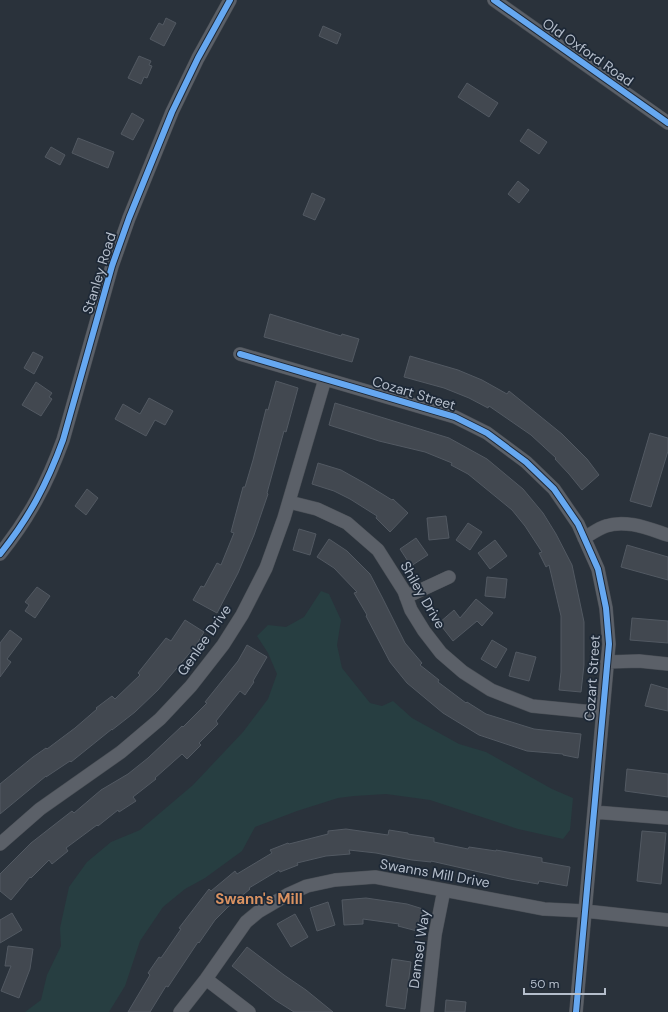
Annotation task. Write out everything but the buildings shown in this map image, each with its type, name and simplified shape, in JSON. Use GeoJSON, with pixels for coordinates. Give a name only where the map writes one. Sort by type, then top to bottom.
{"type":"FeatureCollection","features":[{"type":"Feature","properties":{"kind":"street","name":"Stanley Road"},"geometry":{"type":"LineString","coordinates":[[0,554],[29,514],[53,468],[63,440],[112,266],[129,218],[175,105],[204,46],[230,0]]}},
{"type":"Feature","properties":{"kind":"street","name":"Old Oxford Road"},"geometry":{"type":"LineString","coordinates":[[494,0],[668,123]]}},
{"type":"Feature","properties":{"kind":"street","name":"Cozart Street"},"geometry":{"type":"LineString","coordinates":[[240,354],[455,417],[487,433],[526,462],[554,489],[578,524],[598,568],[606,608],[609,644],[576,1012]]}},
{"type":"Feature","properties":{"kind":"street","name":"Genlee Drive"},"geometry":{"type":"LineString","coordinates":[[0,844],[40,810],[121,752],[160,719],[191,686],[223,645],[242,615],[266,568],[289,502],[325,378]]}},
{"type":"Feature","properties":{"kind":"street","name":"Shiley Drive"},"geometry":{"type":"LineString","coordinates":[[289,502],[317,509],[347,523],[378,550],[424,631],[441,653],[463,672],[491,690],[532,706],[602,713]]}},
{"type":"Feature","properties":{"kind":"street"},"geometry":{"type":"LineString","coordinates":[[584,538],[605,526],[616,523],[667,531]]}},
{"type":"Feature","properties":{"kind":"street"},"geometry":{"type":"LineString","coordinates":[[406,597],[449,577]]}},
{"type":"Feature","properties":{"kind":"street","name":"Cozart Street"},"geometry":{"type":"LineString","coordinates":[[607,662],[639,661],[668,664]]}},
{"type":"Feature","properties":{"kind":"street"},"geometry":{"type":"LineString","coordinates":[[594,812],[668,818]]}},
{"type":"Feature","properties":{"kind":"street","name":"Swanns Mill Drive"},"geometry":{"type":"LineString","coordinates":[[180,1012],[206,979],[246,922],[258,912],[287,895],[307,886],[335,880],[375,877],[544,909],[585,911],[668,920]]}},
{"type":"Feature","properties":{"kind":"street","name":"Damsel Way"},"geometry":{"type":"LineString","coordinates":[[427,1012],[435,935],[444,890]]}},
{"type":"Feature","properties":{"kind":"street"},"geometry":{"type":"LineString","coordinates":[[206,979],[249,1012]]}},
{"type":"Feature","properties":{"kind":"green space"},"geometry":{"type":"Polygon","coordinates":[[[321,591],[329,594],[341,620],[337,645],[342,668],[370,703],[382,706],[393,701],[412,718],[459,744],[486,752],[552,789],[573,798],[570,830],[563,839],[518,829],[430,800],[386,794],[338,798],[297,811],[255,827],[242,851],[205,878],[185,889],[163,907],[140,941],[125,986],[109,1012],[25,1012],[41,1000],[47,975],[61,946],[60,928],[69,887],[87,862],[111,842],[140,830],[193,785],[243,732],[268,699],[277,674],[268,653],[257,636],[268,625],[286,627],[304,617],[321,591]]]}},
{"type":"Feature","properties":{"kind":"cycle path"},"geometry":{"type":"LineString","coordinates":[[0,554],[28,514],[44,486],[57,456],[63,440],[112,266],[129,218],[172,112],[198,58],[230,0]]}},
{"type":"Feature","properties":{"kind":"cycle path"},"geometry":{"type":"LineString","coordinates":[[494,0],[668,123]]}},
{"type":"Feature","properties":{"kind":"cycle path"},"geometry":{"type":"LineString","coordinates":[[240,354],[455,417],[487,433],[526,462],[554,489],[578,524],[598,569],[606,608],[609,644],[576,1012]]}},
{"type":"Feature","properties":{"kind":"district","name":"Swann's Mill"},"geometry":{"type":"Point","coordinates":[259,899]}}]}
